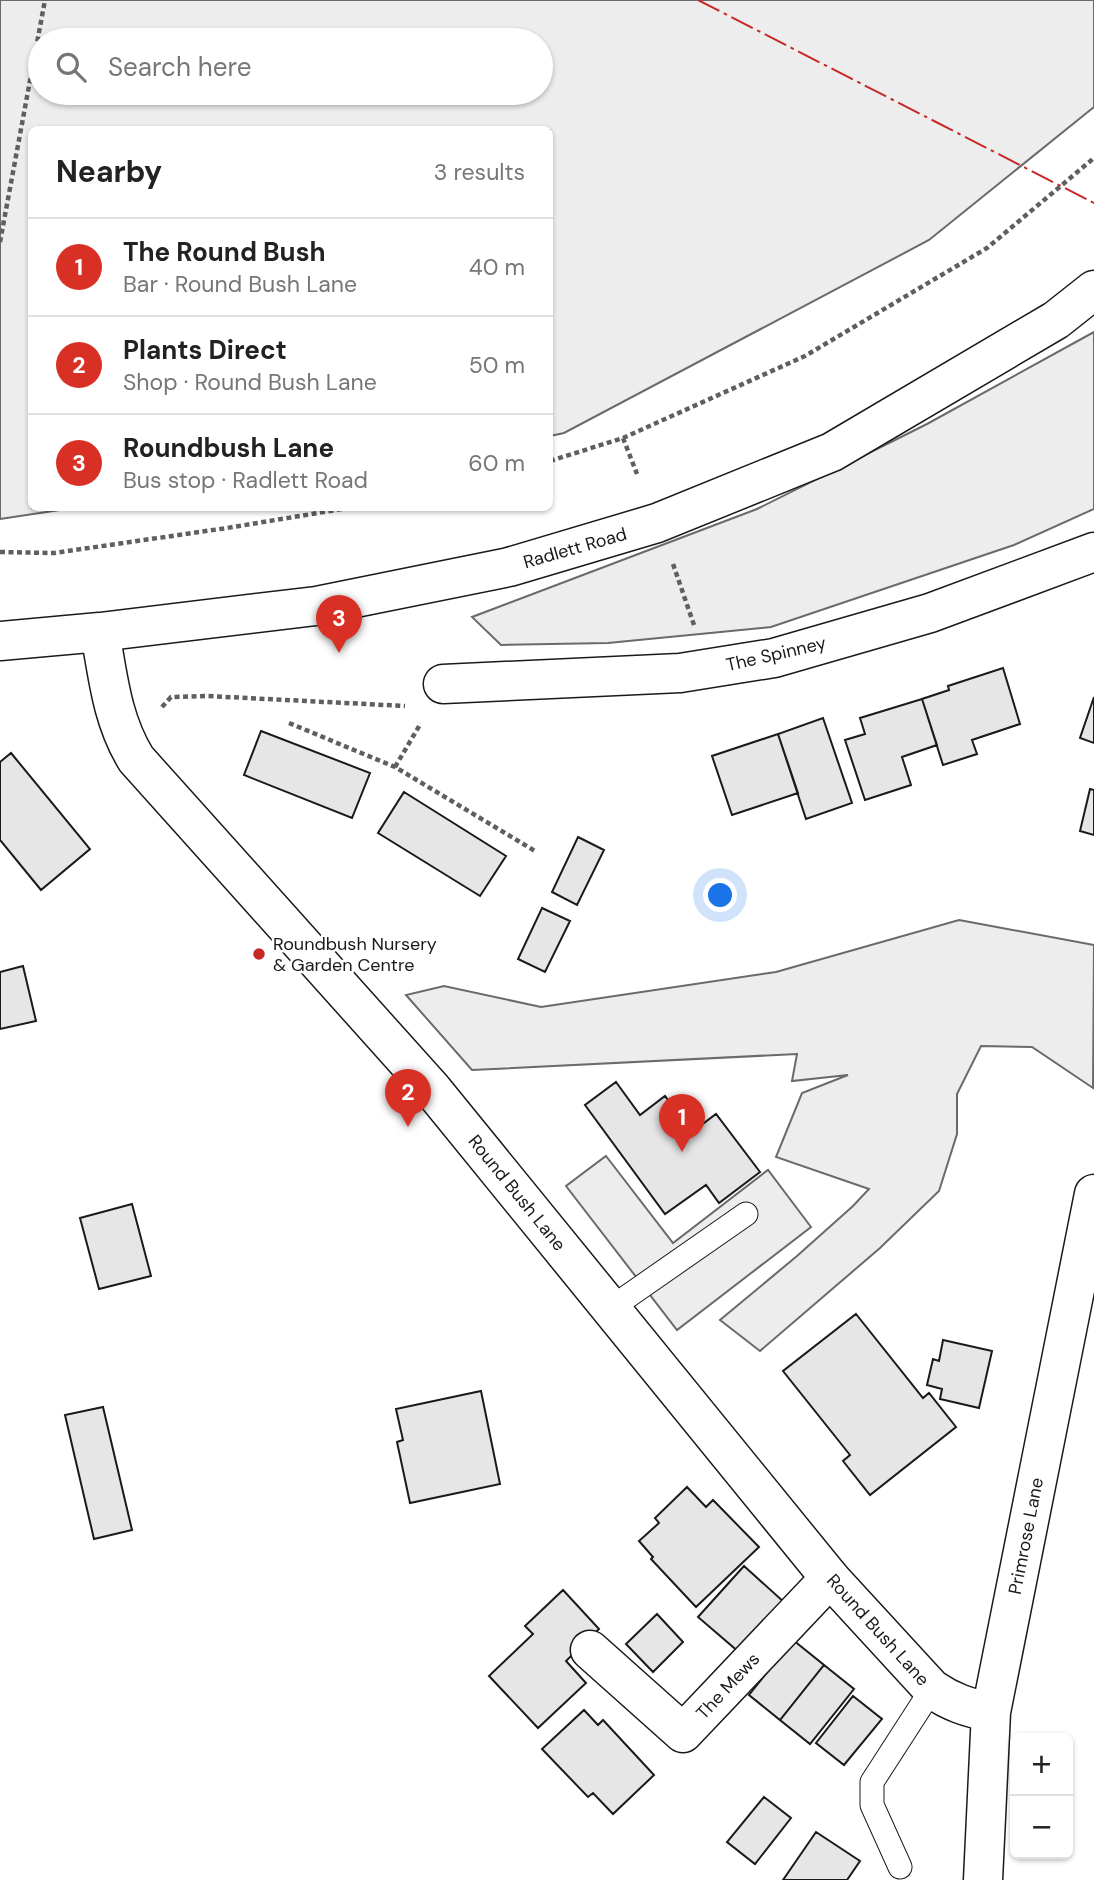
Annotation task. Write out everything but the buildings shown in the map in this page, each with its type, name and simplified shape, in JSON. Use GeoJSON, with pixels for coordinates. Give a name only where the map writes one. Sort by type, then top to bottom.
{"type":"FeatureCollection","features":[{"type":"Feature","properties":{"kind":"street","name":"Radlett Road"},"geometry":{"type":"LineString","coordinates":[[0,641],[316,606],[509,567],[657,523],[832,452],[1056,320],[1094,290]]}},
{"type":"Feature","properties":{"kind":"street","name":"The Spinney"},"geometry":{"type":"LineString","coordinates":[[437,696],[680,673],[774,658],[930,613],[1094,552]]}},
{"type":"Feature","properties":{"kind":"street","name":"Round Bush Lane"},"geometry":{"type":"LineString","coordinates":[[100,632],[113,710],[124,740],[136,760],[432,1089],[830,1578],[932,1689],[967,1708],[991,1712]]}},
{"type":"Feature","properties":{"kind":"street","name":"Primrose Lane"},"geometry":{"type":"LineString","coordinates":[[983,1880],[991,1712],[1094,1194]]}},
{"type":"Feature","properties":{"kind":"street","name":"The Mews"},"geometry":{"type":"LineString","coordinates":[[590,1650],[683,1733],[830,1578]]}},
{"type":"Feature","properties":{"kind":"lane"},"geometry":{"type":"LineString","coordinates":[[611,1308],[746,1214]]}},
{"type":"Feature","properties":{"kind":"lane"},"geometry":{"type":"LineString","coordinates":[[900,1867],[872,1805],[872,1782],[932,1689]]}},
{"type":"Feature","properties":{"kind":"path"},"geometry":{"type":"LineString","coordinates":[[41,28],[46,0]]}},
{"type":"Feature","properties":{"kind":"path"},"geometry":{"type":"LineString","coordinates":[[0,243],[28,95]]}},
{"type":"Feature","properties":{"kind":"path"},"geometry":{"type":"LineString","coordinates":[[553,460],[623,438],[805,356],[987,248],[1094,158]]}},
{"type":"Feature","properties":{"kind":"path"},"geometry":{"type":"LineString","coordinates":[[623,438],[637,474]]}},
{"type":"Feature","properties":{"kind":"path"},"geometry":{"type":"LineString","coordinates":[[0,552],[54,553],[330,511]]}},
{"type":"Feature","properties":{"kind":"path"},"geometry":{"type":"LineString","coordinates":[[673,563],[709,668]]}},
{"type":"Feature","properties":{"kind":"path"},"geometry":{"type":"LineString","coordinates":[[136,760],[158,734],[161,708],[171,697],[437,696]]}},
{"type":"Feature","properties":{"kind":"path"},"geometry":{"type":"LineString","coordinates":[[395,767],[437,696]]}},
{"type":"Feature","properties":{"kind":"path"},"geometry":{"type":"LineString","coordinates":[[289,723],[395,767],[535,851]]}},
{"type":"Feature","properties":{"kind":"shaded area"},"geometry":{"type":"Polygon","coordinates":[[[0,0],[1094,0],[1094,107],[929,240],[564,433],[553,435],[553,126],[28,126],[28,511],[53,511],[0,519],[0,0]]]}},
{"type":"Feature","properties":{"kind":"shaded area"},"geometry":{"type":"Polygon","coordinates":[[[1094,332],[1094,509],[1014,545],[771,627],[608,643],[501,645],[472,617],[757,509],[927,424],[1094,332]]]}},
{"type":"Feature","properties":{"kind":"shaded area"},"geometry":{"type":"Polygon","coordinates":[[[959,920],[1094,945],[1093,1088],[1032,1047],[981,1046],[957,1094],[957,1134],[939,1191],[880,1248],[760,1351],[720,1320],[797,1256],[869,1189],[776,1157],[802,1093],[848,1075],[792,1081],[797,1054],[472,1070],[406,995],[444,986],[541,1007],[776,972],[959,920]]]}},
{"type":"Feature","properties":{"kind":"shaded area"},"geometry":{"type":"Polygon","coordinates":[[[606,1156],[673,1243],[768,1170],[811,1227],[677,1330],[566,1186],[606,1156]]]}},
{"type":"Feature","properties":{"kind":"power"},"geometry":{"type":"LineString","coordinates":[[698,0],[1094,203]]}},
{"type":"Feature","properties":{"kind":"place","name":"Roundbush Lane"},"geometry":{"type":"Point","coordinates":[339,653]}},
{"type":"Feature","properties":{"kind":"place","name":"Roundbush Nursery & Garden Centre"},"geometry":{"type":"Point","coordinates":[259,954]}},
{"type":"Feature","properties":{"kind":"place","name":"Plants Direct"},"geometry":{"type":"Point","coordinates":[408,1127]}},
{"type":"Feature","properties":{"kind":"place","name":"The Round Bush"},"geometry":{"type":"Point","coordinates":[682,1152]}}]}
